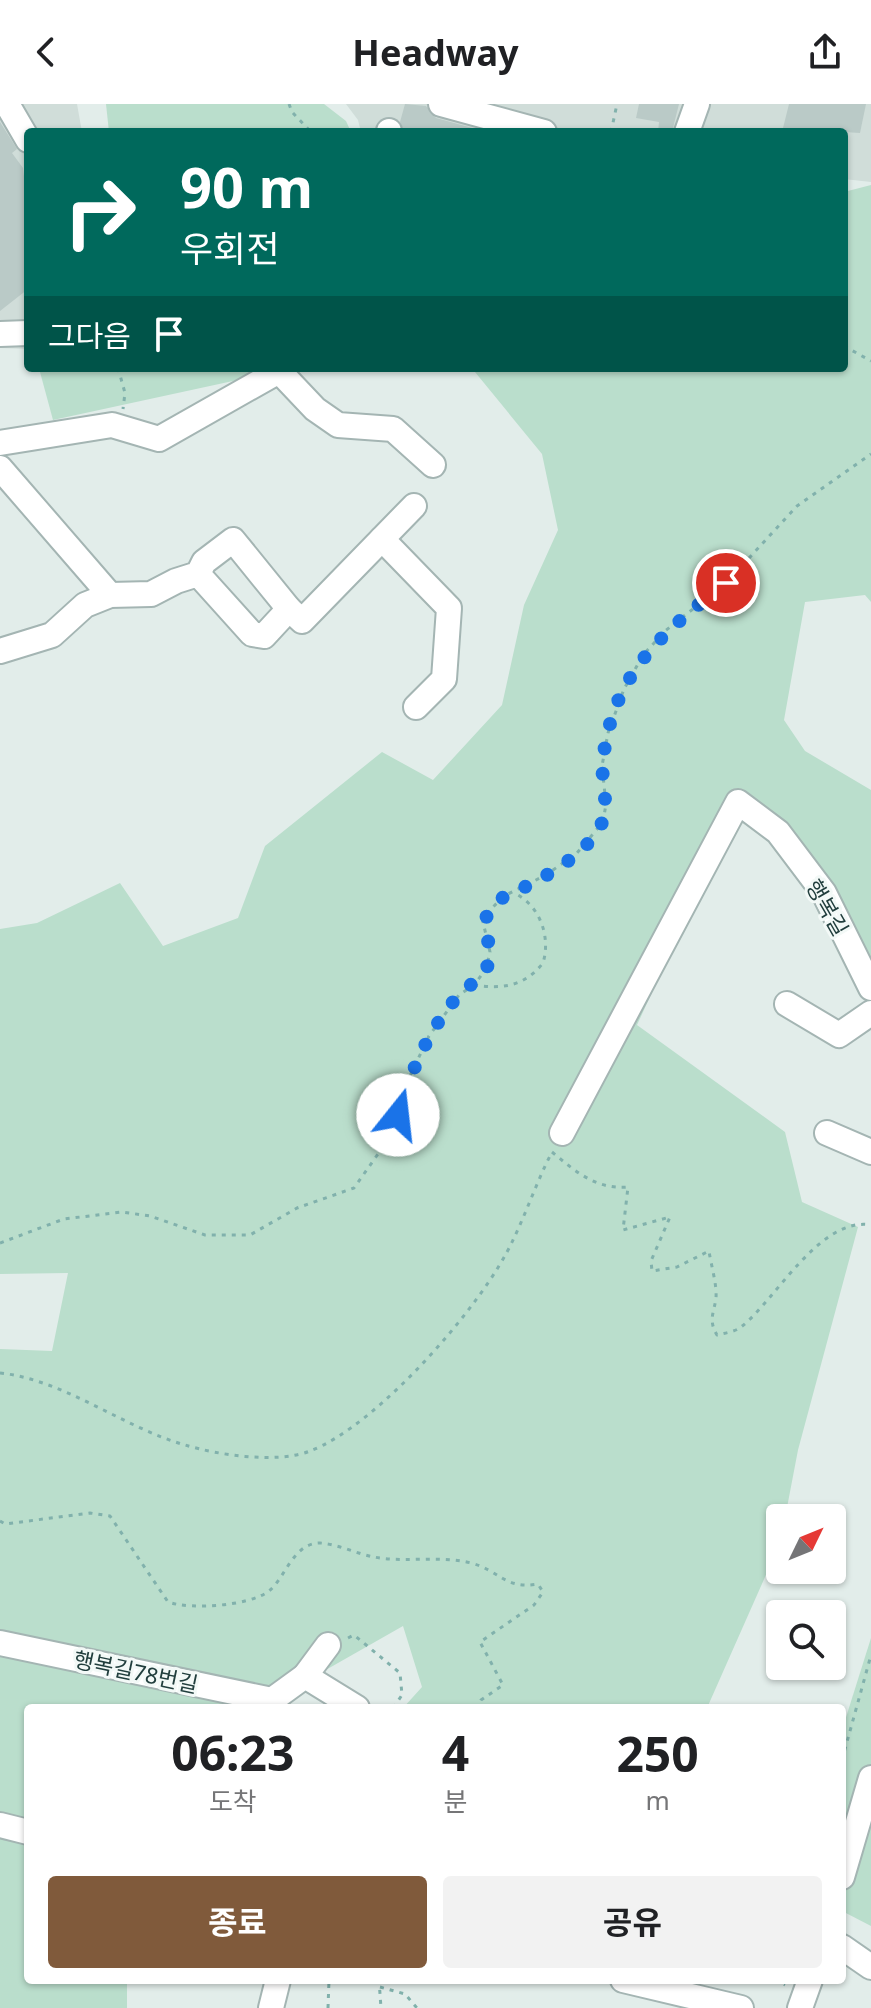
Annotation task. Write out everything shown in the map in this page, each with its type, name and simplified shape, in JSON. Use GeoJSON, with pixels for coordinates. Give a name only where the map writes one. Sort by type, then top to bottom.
{"type":"FeatureCollection","features":[{"type":"Feature","properties":{"kind":"street"},"geometry":{"type":"LineString","coordinates":[[7,104],[24,133]]}},
{"type":"Feature","properties":{"kind":"street"},"geometry":{"type":"LineString","coordinates":[[441,104],[529,128]]}},
{"type":"Feature","properties":{"kind":"street"},"geometry":{"type":"LineString","coordinates":[[688,128],[697,104]]}},
{"type":"Feature","properties":{"kind":"street"},"geometry":{"type":"LineString","coordinates":[[0,334],[24,333]]}},
{"type":"Feature","properties":{"kind":"street"},"geometry":{"type":"LineString","coordinates":[[0,443],[112,425],[159,439],[277,372]]}},
{"type":"Feature","properties":{"kind":"street"},"geometry":{"type":"LineString","coordinates":[[280,372],[315,409],[338,425],[393,429],[433,465]]}},
{"type":"Feature","properties":{"kind":"street"},"geometry":{"type":"LineString","coordinates":[[0,468],[110,595]]}},
{"type":"Feature","properties":{"kind":"street"},"geometry":{"type":"LineString","coordinates":[[0,651],[52,635],[85,605],[110,595],[151,594],[198,574],[204,562],[233,540],[302,621],[414,506]]}},
{"type":"Feature","properties":{"kind":"street"},"geometry":{"type":"LineString","coordinates":[[382,539],[449,608],[444,679],[416,707]]}},
{"type":"Feature","properties":{"kind":"street"},"geometry":{"type":"LineString","coordinates":[[198,574],[252,634],[264,636],[289,609]]}},
{"type":"Feature","properties":{"kind":"street","name":"행복길"},"geometry":{"type":"LineString","coordinates":[[562,1133],[738,802],[778,832],[824,893],[871,988]]}},
{"type":"Feature","properties":{"kind":"street"},"geometry":{"type":"LineString","coordinates":[[787,1004],[839,1035],[871,1013]]}},
{"type":"Feature","properties":{"kind":"street"},"geometry":{"type":"LineString","coordinates":[[827,1133],[871,1152]]}},
{"type":"Feature","properties":{"kind":"street","name":"행복길78번길"},"geometry":{"type":"LineString","coordinates":[[0,1643],[273,1704]]}},
{"type":"Feature","properties":{"kind":"street"},"geometry":{"type":"LineString","coordinates":[[273,1704],[305,1676],[328,1645]]}},
{"type":"Feature","properties":{"kind":"street"},"geometry":{"type":"LineString","coordinates":[[305,1676],[350,1704]]}},
{"type":"Feature","properties":{"kind":"street"},"geometry":{"type":"LineString","coordinates":[[846,1863],[871,1778]]}},
{"type":"Feature","properties":{"kind":"street"},"geometry":{"type":"LineString","coordinates":[[0,1825],[24,1831]]}},
{"type":"Feature","properties":{"kind":"street"},"geometry":{"type":"LineString","coordinates":[[846,1950],[871,1967]]}},
{"type":"Feature","properties":{"kind":"street"},"geometry":{"type":"LineString","coordinates":[[271,2008],[277,1984]]}},
{"type":"Feature","properties":{"kind":"street"},"geometry":{"type":"LineString","coordinates":[[640,1984],[741,2008]]}},
{"type":"Feature","properties":{"kind":"street"},"geometry":{"type":"LineString","coordinates":[[793,2003],[807,1984]]}},
{"type":"Feature","properties":{"kind":"path"},"geometry":{"type":"LineString","coordinates":[[289,104],[292,112],[307,128]]}},
{"type":"Feature","properties":{"kind":"path"},"geometry":{"type":"LineString","coordinates":[[612,128],[617,104]]}},
{"type":"Feature","properties":{"kind":"path"},"geometry":{"type":"LineString","coordinates":[[848,348],[871,361]]}},
{"type":"Feature","properties":{"kind":"path"},"geometry":{"type":"LineString","coordinates":[[119,372],[125,393],[121,428]]}},
{"type":"Feature","properties":{"kind":"path"},"geometry":{"type":"LineString","coordinates":[[0,1243],[64,1219],[122,1212],[150,1216],[196,1233],[234,1237],[261,1230],[297,1208],[347,1192],[361,1182],[390,1137],[409,1078],[429,1036],[459,995],[474,985],[490,960],[483,922],[495,904],[577,853],[603,822],[606,804],[602,766],[608,733],[624,689],[643,655],[665,631],[726,583],[797,506],[871,454]]}},
{"type":"Feature","properties":{"kind":"path"},"geometry":{"type":"LineString","coordinates":[[474,985],[501,989],[517,984],[543,963],[546,945],[541,923],[531,905],[514,893]]}},
{"type":"Feature","properties":{"kind":"path"},"geometry":{"type":"LineString","coordinates":[[0,1373],[28,1376],[102,1412],[185,1445],[253,1457],[309,1452],[376,1409],[449,1333],[480,1294],[513,1241],[552,1152],[580,1175],[609,1189],[628,1187],[623,1230],[670,1217],[651,1261],[652,1271],[677,1267],[709,1251],[716,1298],[711,1312],[712,1326],[717,1335],[740,1329],[798,1265],[832,1236],[864,1224],[871,1225]]}},
{"type":"Feature","properties":{"kind":"path"},"geometry":{"type":"LineString","coordinates":[[0,1521],[5,1524],[90,1513],[110,1516],[168,1602],[183,1607],[238,1602],[268,1592],[299,1551],[319,1543],[377,1557],[417,1557],[474,1563],[520,1587],[538,1584],[543,1592],[534,1605],[480,1642],[503,1685],[479,1704]]}},
{"type":"Feature","properties":{"kind":"path"},"geometry":{"type":"LineString","coordinates":[[328,1645],[354,1635],[400,1673],[402,1695],[396,1704]]}},
{"type":"Feature","properties":{"kind":"path"},"geometry":{"type":"LineString","coordinates":[[846,1746],[871,1655]]}},
{"type":"Feature","properties":{"kind":"path"},"geometry":{"type":"LineString","coordinates":[[328,2008],[329,1984]]}},
{"type":"Feature","properties":{"kind":"path"},"geometry":{"type":"LineString","coordinates":[[380,1984],[381,2008]]}},
{"type":"Feature","properties":{"kind":"path"},"geometry":{"type":"LineString","coordinates":[[785,1984],[793,2003]]}},
{"type":"Feature","properties":{"kind":"path"},"geometry":{"type":"LineString","coordinates":[[380,1987],[405,1994],[417,2008]]}},
{"type":"Feature","properties":{"kind":"shaded area"},"geometry":{"type":"Polygon","coordinates":[[[0,104],[77,104],[81,128],[24,128],[24,349],[0,348],[0,104]]]}},
{"type":"Feature","properties":{"kind":"shaded area"},"geometry":{"type":"Polygon","coordinates":[[[346,104],[871,104],[871,182],[848,179],[848,128],[360,128],[346,104]]]}},
{"type":"Feature","properties":{"kind":"green space"},"geometry":{"type":"Polygon","coordinates":[[[106,104],[324,104],[346,121],[349,128],[109,128],[106,104]]]}},
{"type":"Feature","properties":{"kind":"green space"},"geometry":{"type":"Polygon","coordinates":[[[871,185],[871,602],[865,595],[805,602],[784,720],[805,751],[871,790],[871,983],[833,894],[734,814],[637,1025],[785,1132],[802,1202],[858,1227],[798,1450],[788,1504],[766,1504],[766,1575],[709,1704],[407,1704],[422,1687],[403,1626],[270,1704],[24,1704],[24,1984],[127,1984],[127,2008],[0,2008],[0,1349],[52,1351],[68,1273],[0,1274],[0,929],[37,923],[120,883],[163,946],[238,918],[265,846],[382,752],[433,780],[502,705],[524,605],[558,530],[542,454],[475,372],[848,372],[848,191],[871,185]]]}},
{"type":"Feature","properties":{"kind":"green space"},"geometry":{"type":"Polygon","coordinates":[[[40,372],[275,372],[53,420],[40,372]]]}},
{"type":"Feature","properties":{"kind":"green space"},"geometry":{"type":"Polygon","coordinates":[[[871,1638],[871,1926],[846,1913],[846,1717],[871,1638]]]}},
{"type":"Feature","properties":{"kind":"building"},"geometry":{"type":"Polygon","coordinates":[[[405,104],[426,106],[436,118],[472,128],[402,128],[400,122],[405,104]]]}},
{"type":"Feature","properties":{"kind":"building"},"geometry":{"type":"Polygon","coordinates":[[[639,104],[679,104],[673,128],[658,128],[659,122],[636,118],[639,104]]]}},
{"type":"Feature","properties":{"kind":"building"},"geometry":{"type":"Polygon","coordinates":[[[789,104],[866,104],[860,133],[848,132],[848,128],[783,128],[789,104]]]}},
{"type":"Feature","properties":{"kind":"building"},"geometry":{"type":"Polygon","coordinates":[[[0,122],[17,149],[12,153],[23,168],[24,292],[0,311],[0,122]]]}},
{"type":"Feature","properties":{"kind":"route"},"geometry":{"type":"LineString","coordinates":[[398,1115],[409,1078],[429,1036],[459,995],[474,985],[490,960],[483,931],[487,913],[504,896],[525,888],[577,853],[597,833],[603,822],[606,804],[602,766],[608,733],[636,666],[665,631],[726,583]]}}]}
